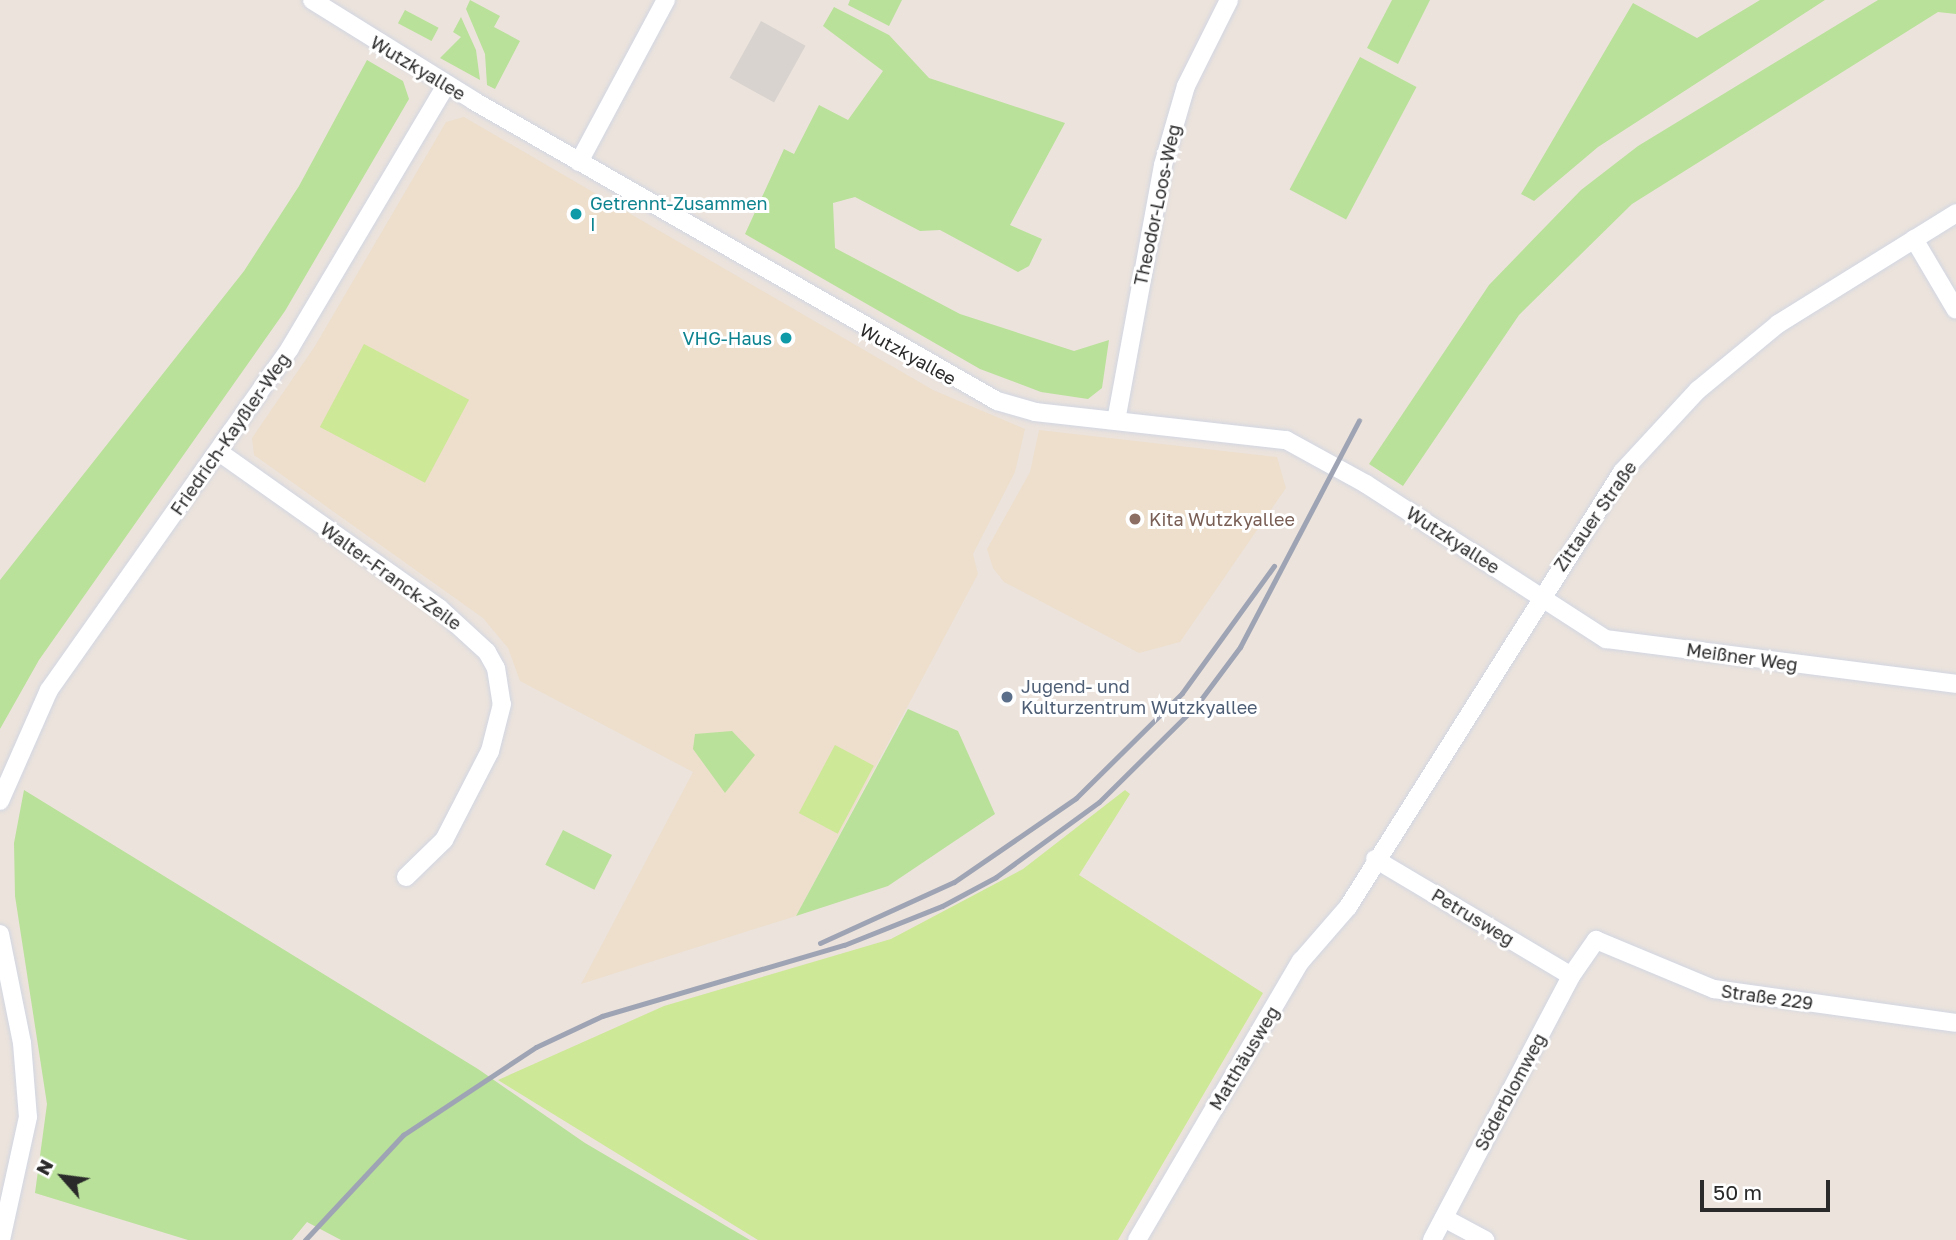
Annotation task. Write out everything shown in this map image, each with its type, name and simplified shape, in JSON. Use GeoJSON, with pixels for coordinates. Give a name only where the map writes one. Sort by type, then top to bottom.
{"type":"FeatureCollection","features":[{"type":"Feature","properties":{"kind":"street","name":"Wutzkyallee"},"geometry":{"type":"LineString","coordinates":[[312,0],[446,85],[969,388],[1035,412],[1286,440],[1366,484],[1541,597]]}},
{"type":"Feature","properties":{"kind":"street"},"geometry":{"type":"LineString","coordinates":[[579,162],[666,0]]}},
{"type":"Feature","properties":{"kind":"street","name":"Theodor-Loos-Weg"},"geometry":{"type":"LineString","coordinates":[[1116,421],[1173,127],[1200,53],[1228,0]]}},
{"type":"Feature","properties":{"kind":"street","name":"Friedrich-Kayßler-Weg"},"geometry":{"type":"LineString","coordinates":[[0,801],[6,778],[49,690],[219,453],[317,305],[446,85]]}},
{"type":"Feature","properties":{"kind":"street","name":"Zittauer Straße"},"geometry":{"type":"LineString","coordinates":[[1362,883],[1622,472],[1698,390],[1798,310],[1956,213]]}},
{"type":"Feature","properties":{"kind":"street"},"geometry":{"type":"LineString","coordinates":[[1914,239],[1956,310]]}},
{"type":"Feature","properties":{"kind":"street","name":"Walter-Franck-Zeile"},"geometry":{"type":"LineString","coordinates":[[219,453],[439,608],[487,652],[496,668],[502,704],[490,751],[444,840],[406,877]]}},
{"type":"Feature","properties":{"kind":"street","name":"Meißner Weg"},"geometry":{"type":"LineString","coordinates":[[1541,597],[1606,639],[1956,684]]}},
{"type":"Feature","properties":{"kind":"street","name":"Petrusweg"},"geometry":{"type":"LineString","coordinates":[[1376,859],[1571,976]]}},
{"type":"Feature","properties":{"kind":"street","name":"Matthäusweg"},"geometry":{"type":"LineString","coordinates":[[1140,1239],[1301,961],[1362,883]]}},
{"type":"Feature","properties":{"kind":"street"},"geometry":{"type":"LineString","coordinates":[[0,934],[27,1106],[18,1181],[1,1240]]}},
{"type":"Feature","properties":{"kind":"street","name":"Straße 229"},"geometry":{"type":"LineString","coordinates":[[1588,946],[1608,942],[1714,989],[1956,1023]]}},
{"type":"Feature","properties":{"kind":"street","name":"Söderblomweg"},"geometry":{"type":"LineString","coordinates":[[1432,1240],[1588,946]]}},
{"type":"Feature","properties":{"kind":"street"},"geometry":{"type":"LineString","coordinates":[[1444,1218],[1485,1240]]}},
{"type":"Feature","properties":{"kind":"shaded area"},"geometry":{"type":"Polygon","coordinates":[[[761,21],[806,46],[774,103],[729,78],[761,21]]]}},
{"type":"Feature","properties":{"kind":"shaded area"},"geometry":{"type":"Polygon","coordinates":[[[464,117],[933,390],[1025,429],[1015,472],[973,554],[978,574],[796,916],[581,984],[693,772],[520,681],[508,648],[483,618],[254,455],[252,438],[315,346],[446,122],[464,117]]]}},
{"type":"Feature","properties":{"kind":"shaded area","name":"Kita Wutzkyallee"},"geometry":{"type":"Polygon","coordinates":[[[1039,430],[1277,457],[1286,488],[1180,642],[1139,653],[1004,582],[993,568],[987,549],[1030,472],[1039,430]]]}},
{"type":"Feature","properties":{"kind":"green space"},"geometry":{"type":"Polygon","coordinates":[[[470,0],[500,16],[494,27],[520,41],[495,89],[487,85],[485,54],[466,9],[470,0]]]}},
{"type":"Feature","properties":{"kind":"green space"},"geometry":{"type":"Polygon","coordinates":[[[850,0],[902,0],[889,26],[848,5],[850,0]]]}},
{"type":"Feature","properties":{"kind":"green space"},"geometry":{"type":"Polygon","coordinates":[[[1392,0],[1430,0],[1398,64],[1367,48],[1392,0]]]}},
{"type":"Feature","properties":{"kind":"green space"},"geometry":{"type":"Polygon","coordinates":[[[1760,0],[1825,0],[1598,147],[1534,201],[1521,194],[1633,3],[1697,38],[1760,0]]]}},
{"type":"Feature","properties":{"kind":"green space"},"geometry":{"type":"Polygon","coordinates":[[[1878,0],[1956,0],[1956,14],[1938,12],[1632,204],[1519,315],[1403,486],[1369,464],[1489,285],[1581,190],[1638,146],[1878,0]]]}},
{"type":"Feature","properties":{"kind":"green space"},"geometry":{"type":"Polygon","coordinates":[[[834,7],[889,35],[929,78],[1065,123],[1010,225],[1042,239],[1029,266],[1018,272],[940,230],[920,231],[855,197],[833,203],[835,248],[960,314],[1074,351],[1109,340],[1102,388],[1088,399],[1041,392],[980,369],[745,234],[784,149],[794,154],[819,105],[848,120],[883,71],[823,26],[834,7]]]}},
{"type":"Feature","properties":{"kind":"green space"},"geometry":{"type":"Polygon","coordinates":[[[405,10],[439,28],[432,41],[398,23],[405,10]]]}},
{"type":"Feature","properties":{"kind":"green space"},"geometry":{"type":"Polygon","coordinates":[[[461,17],[476,50],[480,80],[440,58],[461,37],[453,32],[461,17]]]}},
{"type":"Feature","properties":{"kind":"green space"},"geometry":{"type":"Polygon","coordinates":[[[1360,57],[1417,87],[1346,219],[1290,189],[1360,57]]]}},
{"type":"Feature","properties":{"kind":"green space"},"geometry":{"type":"Polygon","coordinates":[[[367,60],[403,81],[409,99],[285,311],[39,660],[0,729],[0,580],[244,271],[299,186],[367,60]]]}},
{"type":"Feature","properties":{"kind":"green space"},"geometry":{"type":"Polygon","coordinates":[[[364,344],[469,400],[425,483],[320,427],[364,344]]]}},
{"type":"Feature","properties":{"kind":"green space"},"geometry":{"type":"Polygon","coordinates":[[[908,709],[958,731],[995,814],[888,886],[796,916],[908,709]]]}},
{"type":"Feature","properties":{"kind":"green space"},"geometry":{"type":"Polygon","coordinates":[[[732,731],[755,755],[725,793],[693,749],[695,734],[732,731]]]}},
{"type":"Feature","properties":{"kind":"green space"},"geometry":{"type":"Polygon","coordinates":[[[835,745],[874,766],[838,834],[799,813],[835,745]]]}},
{"type":"Feature","properties":{"kind":"green space"},"geometry":{"type":"Polygon","coordinates":[[[24,790],[478,1069],[585,1143],[750,1240],[341,1240],[307,1222],[292,1240],[188,1240],[35,1193],[47,1104],[15,896],[14,843],[24,790]]]}},
{"type":"Feature","properties":{"kind":"green space"},"geometry":{"type":"Polygon","coordinates":[[[1125,790],[1130,794],[1079,875],[1263,993],[1118,1240],[758,1240],[498,1080],[664,1006],[891,939],[1023,869],[1125,790]]]}},
{"type":"Feature","properties":{"kind":"green space"},"geometry":{"type":"Polygon","coordinates":[[[563,830],[612,855],[594,890],[545,865],[563,830]]]}},
{"type":"Feature","properties":{"kind":"railway"},"geometry":{"type":"LineString","coordinates":[[305,1240],[403,1135],[536,1047],[602,1016],[844,945],[942,906],[996,877],[1099,802],[1196,706],[1240,647],[1359,420]]}},
{"type":"Feature","properties":{"kind":"railway"},"geometry":{"type":"LineString","coordinates":[[820,943],[954,882],[1076,798],[1182,693],[1274,566]]}},
{"type":"Feature","properties":{"kind":"place","name":"Getrennt-Zusammen I"},"geometry":{"type":"Point","coordinates":[576,214]}},
{"type":"Feature","properties":{"kind":"place","name":"VHG-Haus"},"geometry":{"type":"Point","coordinates":[786,338]}},
{"type":"Feature","properties":{"kind":"place","name":"Kita Wutzkyallee"},"geometry":{"type":"Point","coordinates":[1135,519]}},
{"type":"Feature","properties":{"kind":"place","name":"Jugend- und Kulturzentrum Wutzkyallee"},"geometry":{"type":"Point","coordinates":[1007,697]}}]}
